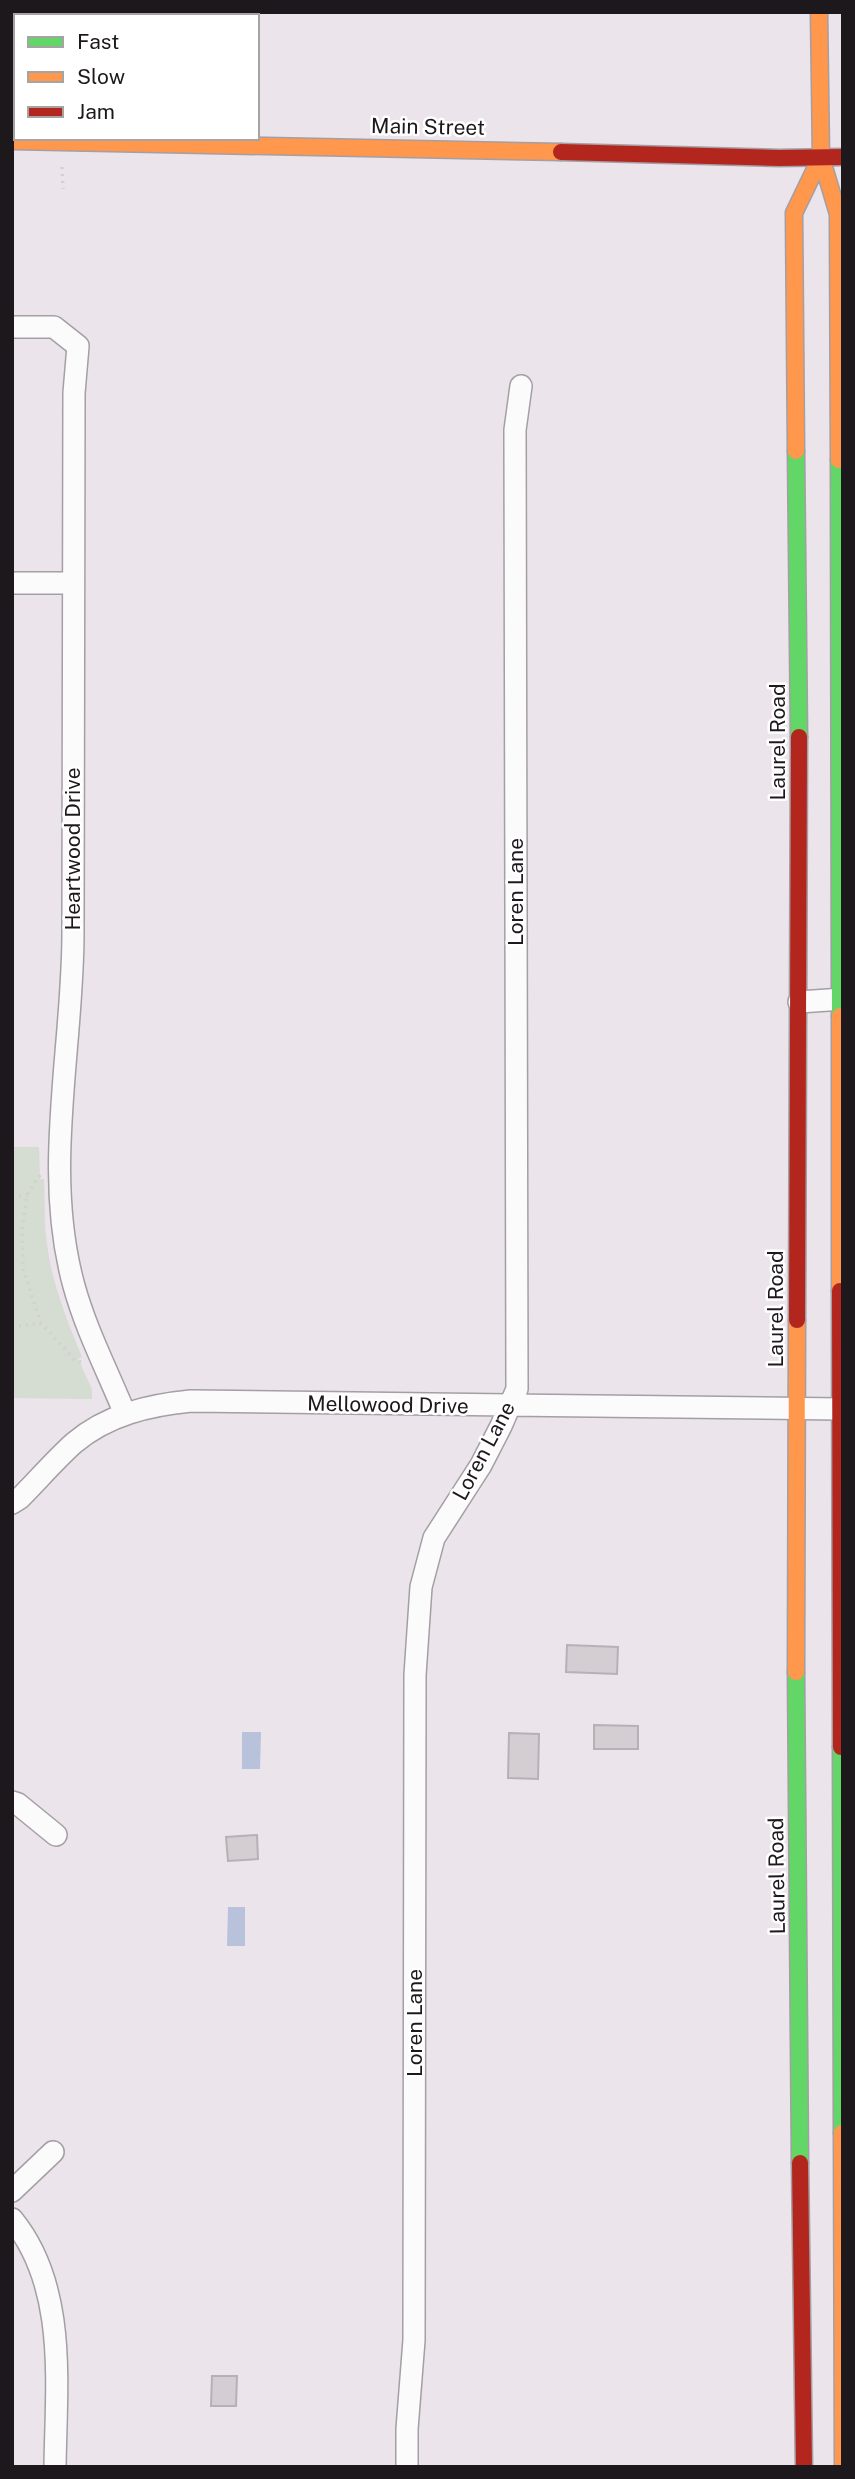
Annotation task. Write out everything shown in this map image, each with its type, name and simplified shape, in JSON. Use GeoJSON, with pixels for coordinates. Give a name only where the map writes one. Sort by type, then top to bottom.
{"type":"FeatureCollection","features":[{"type":"Feature","properties":{"kind":"main road","name":"Laurel Road"},"geometry":{"type":"LineString","coordinates":[[819,12],[821,157],[838,214],[843,2467]]}},
{"type":"Feature","properties":{"kind":"main road","name":"Main Street"},"geometry":{"type":"LineString","coordinates":[[12,141],[843,157]]}},
{"type":"Feature","properties":{"kind":"main road","name":"Laurel Road"},"geometry":{"type":"LineString","coordinates":[[804,2467],[796,1773],[799,750],[794,214],[821,157]]}},
{"type":"Feature","properties":{"kind":"main road"},"geometry":{"type":"LineString","coordinates":[[796,1773],[822,1778],[827,1823],[841,1865]]}},
{"type":"Feature","properties":{"kind":"street","name":"Heartwood Drive"},"geometry":{"type":"LineString","coordinates":[[12,327],[54,327],[78,346],[74,393],[73,959],[61,1094],[61,1191],[66,1249],[74,1287],[125,1414]]}},
{"type":"Feature","properties":{"kind":"street","name":"Loren Lane"},"geometry":{"type":"LineString","coordinates":[[407,2467],[414,2340],[415,1675],[421,1587],[434,1538],[481,1465],[517,1389],[514,430],[521,386]]}},
{"type":"Feature","properties":{"kind":"street"},"geometry":{"type":"LineString","coordinates":[[12,583],[73,583]]}},
{"type":"Feature","properties":{"kind":"street"},"geometry":{"type":"LineString","coordinates":[[799,1002],[841,1000]]}},
{"type":"Feature","properties":{"kind":"street","name":"Mellowood Drive"},"geometry":{"type":"LineString","coordinates":[[12,1503],[74,1443],[99,1426],[125,1414],[191,1401],[840,1409]]}},
{"type":"Feature","properties":{"kind":"street"},"geometry":{"type":"LineString","coordinates":[[12,1802],[56,1835]]}},
{"type":"Feature","properties":{"kind":"street"},"geometry":{"type":"LineString","coordinates":[[12,2191],[53,2152]]}},
{"type":"Feature","properties":{"kind":"street"},"geometry":{"type":"LineString","coordinates":[[12,2219],[20,2228],[46,2283],[56,2339],[55,2467]]}},
{"type":"Feature","properties":{"kind":"path"},"geometry":{"type":"LineString","coordinates":[[42,1175],[38,1176],[27,1195],[22,1230],[23,1269],[41,1323],[76,1361],[83,1363]]}},
{"type":"Feature","properties":{"kind":"path"},"geometry":{"type":"LineString","coordinates":[[12,1197],[27,1195]]}},
{"type":"Feature","properties":{"kind":"path"},"geometry":{"type":"LineString","coordinates":[[12,1327],[41,1323]]}},
{"type":"Feature","properties":{"kind":"shaded area"},"geometry":{"type":"Polygon","coordinates":[[[12,1147],[39,1147],[40,1179],[44,1179],[49,1259],[61,1302],[82,1357],[78,1359],[92,1389],[92,1399],[12,1398],[12,1147]]]}},
{"type":"Feature","properties":{"kind":"water"},"geometry":{"type":"Polygon","coordinates":[[[242,1732],[261,1732],[260,1769],[242,1769],[242,1732]]]}},
{"type":"Feature","properties":{"kind":"water"},"geometry":{"type":"Polygon","coordinates":[[[228,1907],[245,1907],[245,1946],[227,1946],[228,1907]]]}},
{"type":"Feature","properties":{"kind":"building"},"geometry":{"type":"Polygon","coordinates":[[[567,1645],[618,1647],[617,1674],[566,1672],[567,1645]]]}},
{"type":"Feature","properties":{"kind":"building"},"geometry":{"type":"Polygon","coordinates":[[[594,1725],[638,1726],[638,1749],[594,1749],[594,1725]]]}},
{"type":"Feature","properties":{"kind":"building"},"geometry":{"type":"Polygon","coordinates":[[[509,1733],[539,1734],[538,1779],[508,1778],[509,1733]]]}},
{"type":"Feature","properties":{"kind":"building"},"geometry":{"type":"Polygon","coordinates":[[[257,1835],[258,1859],[228,1861],[226,1837],[257,1835]]]}},
{"type":"Feature","properties":{"kind":"building"},"geometry":{"type":"Polygon","coordinates":[[[212,2376],[237,2376],[236,2406],[211,2406],[212,2376]]]}},
{"type":"Feature","properties":{"kind":"traffic: fast"},"geometry":{"type":"LineString","coordinates":[[796,451],[799,737]]}},
{"type":"Feature","properties":{"kind":"traffic: fast"},"geometry":{"type":"LineString","coordinates":[[839,460],[840,1016]]}},
{"type":"Feature","properties":{"kind":"traffic: fast"},"geometry":{"type":"LineString","coordinates":[[796,1672],[800,2163]]}},
{"type":"Feature","properties":{"kind":"traffic: fast"},"geometry":{"type":"LineString","coordinates":[[841,1747],[842,2133]]}},
{"type":"Feature","properties":{"kind":"traffic: slow"},"geometry":{"type":"LineString","coordinates":[[819,12],[821,157],[838,214],[839,460]]}},
{"type":"Feature","properties":{"kind":"traffic: slow"},"geometry":{"type":"LineString","coordinates":[[12,141],[561,152]]}},
{"type":"Feature","properties":{"kind":"traffic: slow"},"geometry":{"type":"LineString","coordinates":[[796,451],[794,213],[821,157]]}},
{"type":"Feature","properties":{"kind":"traffic: slow"},"geometry":{"type":"LineString","coordinates":[[840,1016],[840,1291]]}},
{"type":"Feature","properties":{"kind":"traffic: slow"},"geometry":{"type":"LineString","coordinates":[[796,1672],[797,1320]]}},
{"type":"Feature","properties":{"kind":"traffic: slow"},"geometry":{"type":"LineString","coordinates":[[842,2133],[843,2467]]}},
{"type":"Feature","properties":{"kind":"traffic: jam"},"geometry":{"type":"LineString","coordinates":[[561,152],[779,158],[843,157]]}},
{"type":"Feature","properties":{"kind":"traffic: jam"},"geometry":{"type":"LineString","coordinates":[[797,1320],[799,737]]}},
{"type":"Feature","properties":{"kind":"traffic: jam"},"geometry":{"type":"LineString","coordinates":[[840,1291],[841,1747]]}},
{"type":"Feature","properties":{"kind":"traffic: jam"},"geometry":{"type":"LineString","coordinates":[[800,2163],[804,2467]]}}]}
